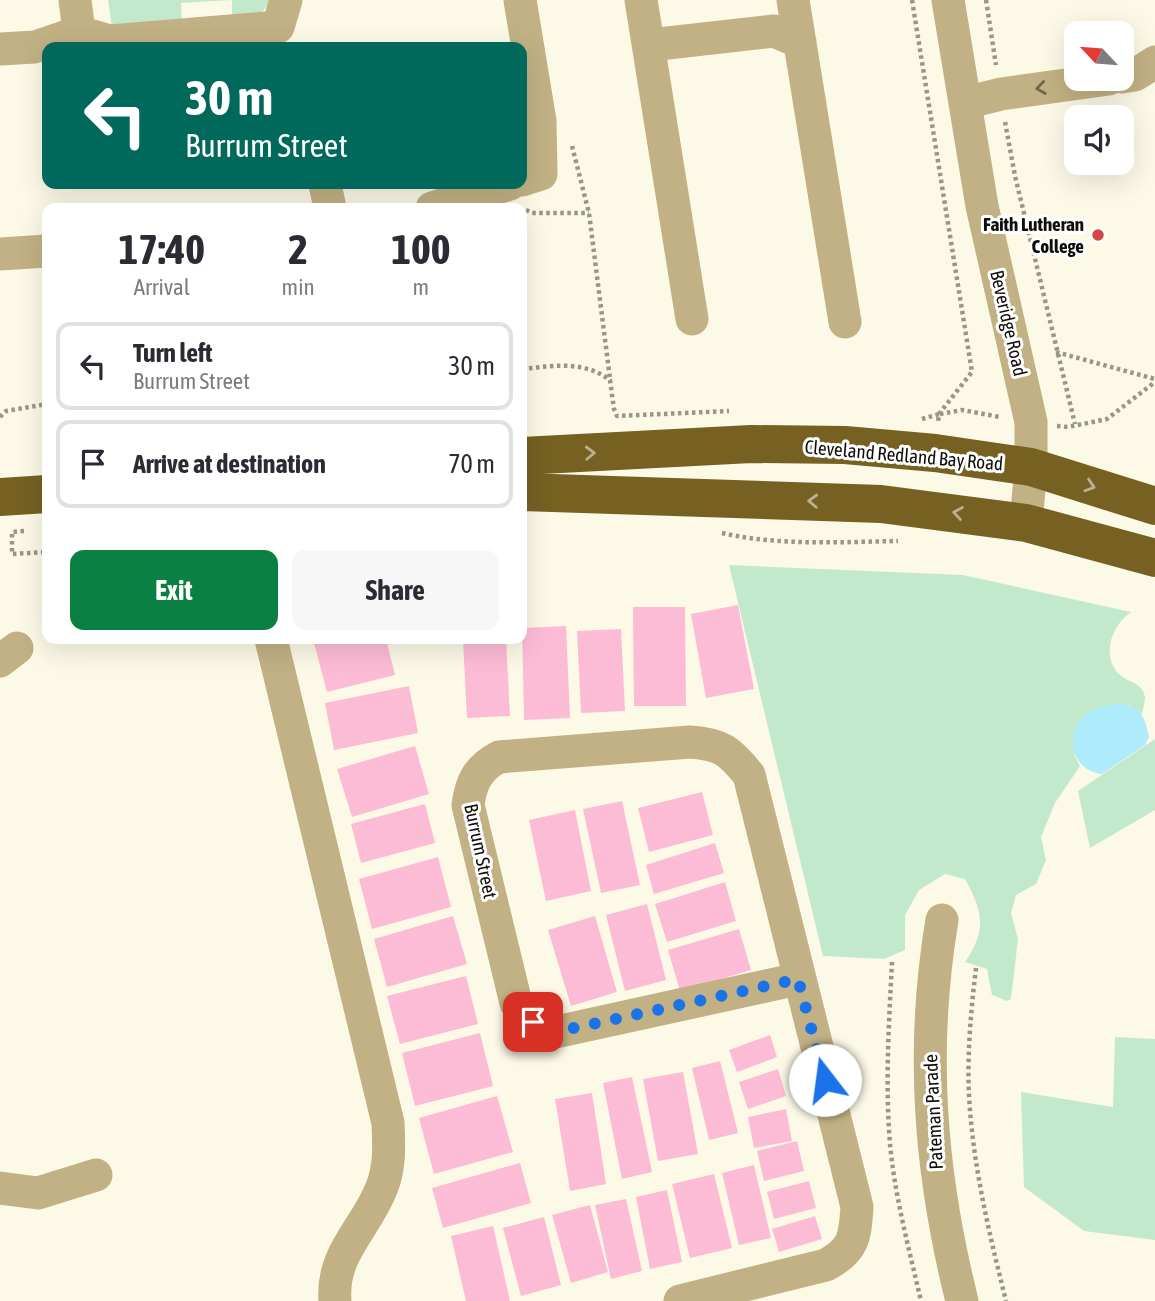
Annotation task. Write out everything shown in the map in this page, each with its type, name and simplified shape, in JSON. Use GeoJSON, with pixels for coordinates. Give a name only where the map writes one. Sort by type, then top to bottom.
{"type":"FeatureCollection","features":[{"type":"Feature","properties":{"kind":"highway","name":"Cleveland Redland Bay Road"},"geometry":{"type":"LineString","coordinates":[[527,456],[751,444],[845,445],[935,453],[1031,467],[1155,506]]}},
{"type":"Feature","properties":{"kind":"highway"},"geometry":{"type":"LineString","coordinates":[[527,492],[881,504],[1026,523],[1155,558]]}},
{"type":"Feature","properties":{"kind":"highway"},"geometry":{"type":"LineString","coordinates":[[0,497],[42,494]]}},
{"type":"Feature","properties":{"kind":"street"},"geometry":{"type":"LineString","coordinates":[[520,0],[527,42]]}},
{"type":"Feature","properties":{"kind":"street"},"geometry":{"type":"LineString","coordinates":[[641,0],[692,319]]}},
{"type":"Feature","properties":{"kind":"street"},"geometry":{"type":"LineString","coordinates":[[793,0],[845,322]]}},
{"type":"Feature","properties":{"kind":"street","name":"Beveridge Road"},"geometry":{"type":"LineString","coordinates":[[948,0],[982,206],[1031,422],[1031,467],[1026,523]]}},
{"type":"Feature","properties":{"kind":"street"},"geometry":{"type":"LineString","coordinates":[[0,49],[35,47],[77,16],[110,41],[287,25]]}},
{"type":"Feature","properties":{"kind":"street"},"geometry":{"type":"LineString","coordinates":[[650,45],[774,31],[800,42]]}},
{"type":"Feature","properties":{"kind":"street"},"geometry":{"type":"LineString","coordinates":[[527,42],[540,121],[527,168]]}},
{"type":"Feature","properties":{"kind":"street"},"geometry":{"type":"LineString","coordinates":[[1134,75],[1155,62]]}},
{"type":"Feature","properties":{"kind":"street"},"geometry":{"type":"LineString","coordinates":[[965,103],[1000,94],[1064,85]]}},
{"type":"Feature","properties":{"kind":"street"},"geometry":{"type":"LineString","coordinates":[[448,203],[492,189]]}},
{"type":"Feature","properties":{"kind":"street"},"geometry":{"type":"LineString","coordinates":[[0,254],[42,251]]}},
{"type":"Feature","properties":{"kind":"street"},"geometry":{"type":"LineString","coordinates":[[272,644],[388,1123],[389,1159],[381,1189],[340,1261],[334,1282],[335,1301]]}},
{"type":"Feature","properties":{"kind":"street","name":"Burrum Street"},"geometry":{"type":"LineString","coordinates":[[680,1301],[826,1265],[844,1255],[856,1230],[857,1207],[749,775],[732,754],[712,743],[690,742],[499,757],[485,765],[471,783],[468,805],[516,1003],[533,1022],[556,1032],[798,979]]}},
{"type":"Feature","properties":{"kind":"street","name":"Pateman Parade"},"geometry":{"type":"LineString","coordinates":[[942,920],[930,1011],[929,1076],[935,1162],[962,1301]]}},
{"type":"Feature","properties":{"kind":"street"},"geometry":{"type":"LineString","coordinates":[[0,1188],[38,1193],[96,1175]]}},
{"type":"Feature","properties":{"kind":"path"},"geometry":{"type":"LineString","coordinates":[[912,0],[972,372],[939,414],[938,426]]}},
{"type":"Feature","properties":{"kind":"path"},"geometry":{"type":"LineString","coordinates":[[986,0],[1015,176],[1075,424]]}},
{"type":"Feature","properties":{"kind":"path"},"geometry":{"type":"LineString","coordinates":[[570,141],[589,213],[614,409],[617,415],[722,410],[739,413]]}},
{"type":"Feature","properties":{"kind":"path"},"geometry":{"type":"LineString","coordinates":[[527,210],[532,213],[589,213]]}},
{"type":"Feature","properties":{"kind":"path"},"geometry":{"type":"LineString","coordinates":[[1056,352],[1155,379]]}},
{"type":"Feature","properties":{"kind":"path"},"geometry":{"type":"LineString","coordinates":[[527,369],[578,365],[600,372],[610,380]]}},
{"type":"Feature","properties":{"kind":"path"},"geometry":{"type":"LineString","coordinates":[[0,417],[6,411],[42,405]]}},
{"type":"Feature","properties":{"kind":"path"},"geometry":{"type":"LineString","coordinates":[[919,420],[939,414]]}},
{"type":"Feature","properties":{"kind":"path"},"geometry":{"type":"LineString","coordinates":[[24,531],[12,532],[12,554],[42,552]]}},
{"type":"Feature","properties":{"kind":"path"},"geometry":{"type":"LineString","coordinates":[[892,962],[887,1073],[890,1144],[900,1208],[921,1301]]}},
{"type":"Feature","properties":{"kind":"path"},"geometry":{"type":"LineString","coordinates":[[976,968],[971,1010],[969,1095],[975,1160],[1006,1301]]}},
{"type":"Feature","properties":{"kind":"green space"},"geometry":{"type":"Polygon","coordinates":[[[108,0],[232,0],[181,3],[182,23],[112,27],[108,0]]]}},
{"type":"Feature","properties":{"kind":"green space"},"geometry":{"type":"Polygon","coordinates":[[[232,0],[272,0],[262,12],[232,18],[232,0]]]}},
{"type":"Feature","properties":{"kind":"green space"},"geometry":{"type":"Polygon","coordinates":[[[729,565],[963,575],[1131,612],[1118,625],[1110,650],[1114,667],[1120,675],[1143,692],[1145,699],[1142,714],[1129,705],[1074,754],[1080,766],[1055,803],[1041,837],[1046,860],[1036,884],[1016,895],[1011,913],[1018,939],[1011,999],[1007,1001],[992,995],[987,969],[965,962],[977,940],[979,911],[965,879],[945,874],[919,890],[905,915],[905,950],[884,959],[823,956],[729,565]]]}},
{"type":"Feature","properties":{"kind":"green space"},"geometry":{"type":"Polygon","coordinates":[[[1155,739],[1155,810],[1090,848],[1078,791],[1155,739]]]}},
{"type":"Feature","properties":{"kind":"green space"},"geometry":{"type":"Polygon","coordinates":[[[1115,1037],[1155,1039],[1155,1240],[1084,1231],[1024,1187],[1021,1092],[1113,1107],[1115,1037]]]}},
{"type":"Feature","properties":{"kind":"water"},"geometry":{"type":"Polygon","coordinates":[[[1114,704],[1130,706],[1139,712],[1143,716],[1149,737],[1145,745],[1102,774],[1090,771],[1076,756],[1073,736],[1083,717],[1095,709],[1114,704]]]}},
{"type":"Feature","properties":{"kind":"building"},"geometry":{"type":"Polygon","coordinates":[[[738,605],[754,689],[706,698],[691,614],[738,605]]]}},
{"type":"Feature","properties":{"kind":"building"},"geometry":{"type":"Polygon","coordinates":[[[633,607],[685,607],[686,706],[634,706],[633,607]]]}},
{"type":"Feature","properties":{"kind":"building"},"geometry":{"type":"Polygon","coordinates":[[[566,626],[570,718],[524,720],[522,644],[527,644],[527,628],[566,626]]]}},
{"type":"Feature","properties":{"kind":"building"},"geometry":{"type":"Polygon","coordinates":[[[621,629],[625,711],[581,713],[577,631],[621,629]]]}},
{"type":"Feature","properties":{"kind":"building"},"geometry":{"type":"Polygon","coordinates":[[[314,644],[387,644],[395,675],[327,692],[314,644]]]}},
{"type":"Feature","properties":{"kind":"building"},"geometry":{"type":"Polygon","coordinates":[[[463,644],[506,644],[510,716],[467,718],[463,644]]]}},
{"type":"Feature","properties":{"kind":"building"},"geometry":{"type":"Polygon","coordinates":[[[409,686],[418,733],[334,750],[325,703],[409,686]]]}},
{"type":"Feature","properties":{"kind":"building"},"geometry":{"type":"Polygon","coordinates":[[[415,746],[429,794],[352,817],[337,769],[415,746]]]}},
{"type":"Feature","properties":{"kind":"building"},"geometry":{"type":"Polygon","coordinates":[[[702,792],[713,835],[649,852],[638,808],[702,792]]]}},
{"type":"Feature","properties":{"kind":"building"},"geometry":{"type":"Polygon","coordinates":[[[622,801],[640,885],[601,893],[583,809],[622,801]]]}},
{"type":"Feature","properties":{"kind":"building"},"geometry":{"type":"Polygon","coordinates":[[[425,804],[435,843],[361,863],[351,824],[425,804]]]}},
{"type":"Feature","properties":{"kind":"building"},"geometry":{"type":"Polygon","coordinates":[[[575,810],[591,891],[546,901],[529,820],[575,810]]]}},
{"type":"Feature","properties":{"kind":"building"},"geometry":{"type":"Polygon","coordinates":[[[715,843],[724,873],[654,894],[646,865],[715,843]]]}},
{"type":"Feature","properties":{"kind":"building"},"geometry":{"type":"Polygon","coordinates":[[[438,857],[451,907],[372,929],[359,879],[438,857]]]}},
{"type":"Feature","properties":{"kind":"building"},"geometry":{"type":"Polygon","coordinates":[[[725,882],[736,921],[667,942],[655,904],[725,882]]]}},
{"type":"Feature","properties":{"kind":"building"},"geometry":{"type":"Polygon","coordinates":[[[647,904],[666,980],[625,991],[606,915],[647,904]]]}},
{"type":"Feature","properties":{"kind":"building"},"geometry":{"type":"Polygon","coordinates":[[[453,916],[467,964],[387,987],[374,939],[453,916]]]}},
{"type":"Feature","properties":{"kind":"building"},"geometry":{"type":"Polygon","coordinates":[[[595,916],[617,992],[571,1006],[548,930],[595,916]]]}},
{"type":"Feature","properties":{"kind":"building"},"geometry":{"type":"Polygon","coordinates":[[[739,929],[751,970],[680,991],[668,950],[739,929]]]}},
{"type":"Feature","properties":{"kind":"building"},"geometry":{"type":"Polygon","coordinates":[[[466,976],[478,1024],[400,1044],[387,996],[466,976]]]}},
{"type":"Feature","properties":{"kind":"building"},"geometry":{"type":"Polygon","coordinates":[[[480,1033],[493,1086],[415,1106],[402,1053],[480,1033]]]}},
{"type":"Feature","properties":{"kind":"building"},"geometry":{"type":"Polygon","coordinates":[[[770,1035],[777,1057],[737,1072],[729,1050],[770,1035]]]}},
{"type":"Feature","properties":{"kind":"building"},"geometry":{"type":"Polygon","coordinates":[[[720,1061],[738,1133],[709,1140],[692,1068],[720,1061]]]}},
{"type":"Feature","properties":{"kind":"building"},"geometry":{"type":"Polygon","coordinates":[[[778,1069],[786,1096],[748,1109],[739,1082],[778,1069]]]}},
{"type":"Feature","properties":{"kind":"building"},"geometry":{"type":"Polygon","coordinates":[[[683,1072],[698,1154],[658,1161],[643,1079],[683,1072]]]}},
{"type":"Feature","properties":{"kind":"building"},"geometry":{"type":"Polygon","coordinates":[[[632,1077],[652,1172],[622,1179],[603,1083],[632,1077]]]}},
{"type":"Feature","properties":{"kind":"building"},"geometry":{"type":"Polygon","coordinates":[[[592,1093],[606,1184],[570,1191],[555,1099],[592,1093]]]}},
{"type":"Feature","properties":{"kind":"building"},"geometry":{"type":"Polygon","coordinates":[[[497,1096],[513,1152],[434,1174],[419,1118],[497,1096]]]}},
{"type":"Feature","properties":{"kind":"building"},"geometry":{"type":"Polygon","coordinates":[[[786,1109],[792,1141],[754,1148],[748,1117],[786,1109]]]}},
{"type":"Feature","properties":{"kind":"building"},"geometry":{"type":"Polygon","coordinates":[[[797,1141],[804,1171],[764,1181],[757,1151],[797,1141]]]}},
{"type":"Feature","properties":{"kind":"building"},"geometry":{"type":"Polygon","coordinates":[[[520,1163],[531,1203],[443,1228],[432,1188],[520,1163]]]}},
{"type":"Feature","properties":{"kind":"building"},"geometry":{"type":"Polygon","coordinates":[[[754,1165],[771,1238],[739,1245],[722,1173],[754,1165]]]}},
{"type":"Feature","properties":{"kind":"building"},"geometry":{"type":"Polygon","coordinates":[[[714,1174],[732,1248],[690,1258],[672,1184],[714,1174]]]}},
{"type":"Feature","properties":{"kind":"building"},"geometry":{"type":"Polygon","coordinates":[[[809,1181],[816,1208],[774,1219],[767,1192],[809,1181]]]}},
{"type":"Feature","properties":{"kind":"building"},"geometry":{"type":"Polygon","coordinates":[[[667,1190],[682,1262],[650,1269],[636,1197],[667,1190]]]}},
{"type":"Feature","properties":{"kind":"building"},"geometry":{"type":"Polygon","coordinates":[[[626,1199],[642,1271],[611,1279],[595,1205],[626,1199]]]}},
{"type":"Feature","properties":{"kind":"building"},"geometry":{"type":"Polygon","coordinates":[[[590,1205],[608,1272],[571,1283],[552,1215],[590,1205]]]}},
{"type":"Feature","properties":{"kind":"building"},"geometry":{"type":"Polygon","coordinates":[[[815,1216],[822,1239],[779,1252],[772,1229],[815,1216]]]}},
{"type":"Feature","properties":{"kind":"building"},"geometry":{"type":"Polygon","coordinates":[[[544,1217],[561,1285],[521,1296],[503,1228],[544,1217]]]}},
{"type":"Feature","properties":{"kind":"building"},"geometry":{"type":"Polygon","coordinates":[[[493,1226],[510,1301],[466,1301],[451,1236],[493,1226]]]}},
{"type":"Feature","properties":{"kind":"place","name":"Faith Lutheran College"},"geometry":{"type":"Point","coordinates":[1098,235]}},
{"type":"Feature","properties":{"kind":"route"},"geometry":{"type":"LineString","coordinates":[[533,1022],[556,1032],[798,979],[825,1080]]}}]}
